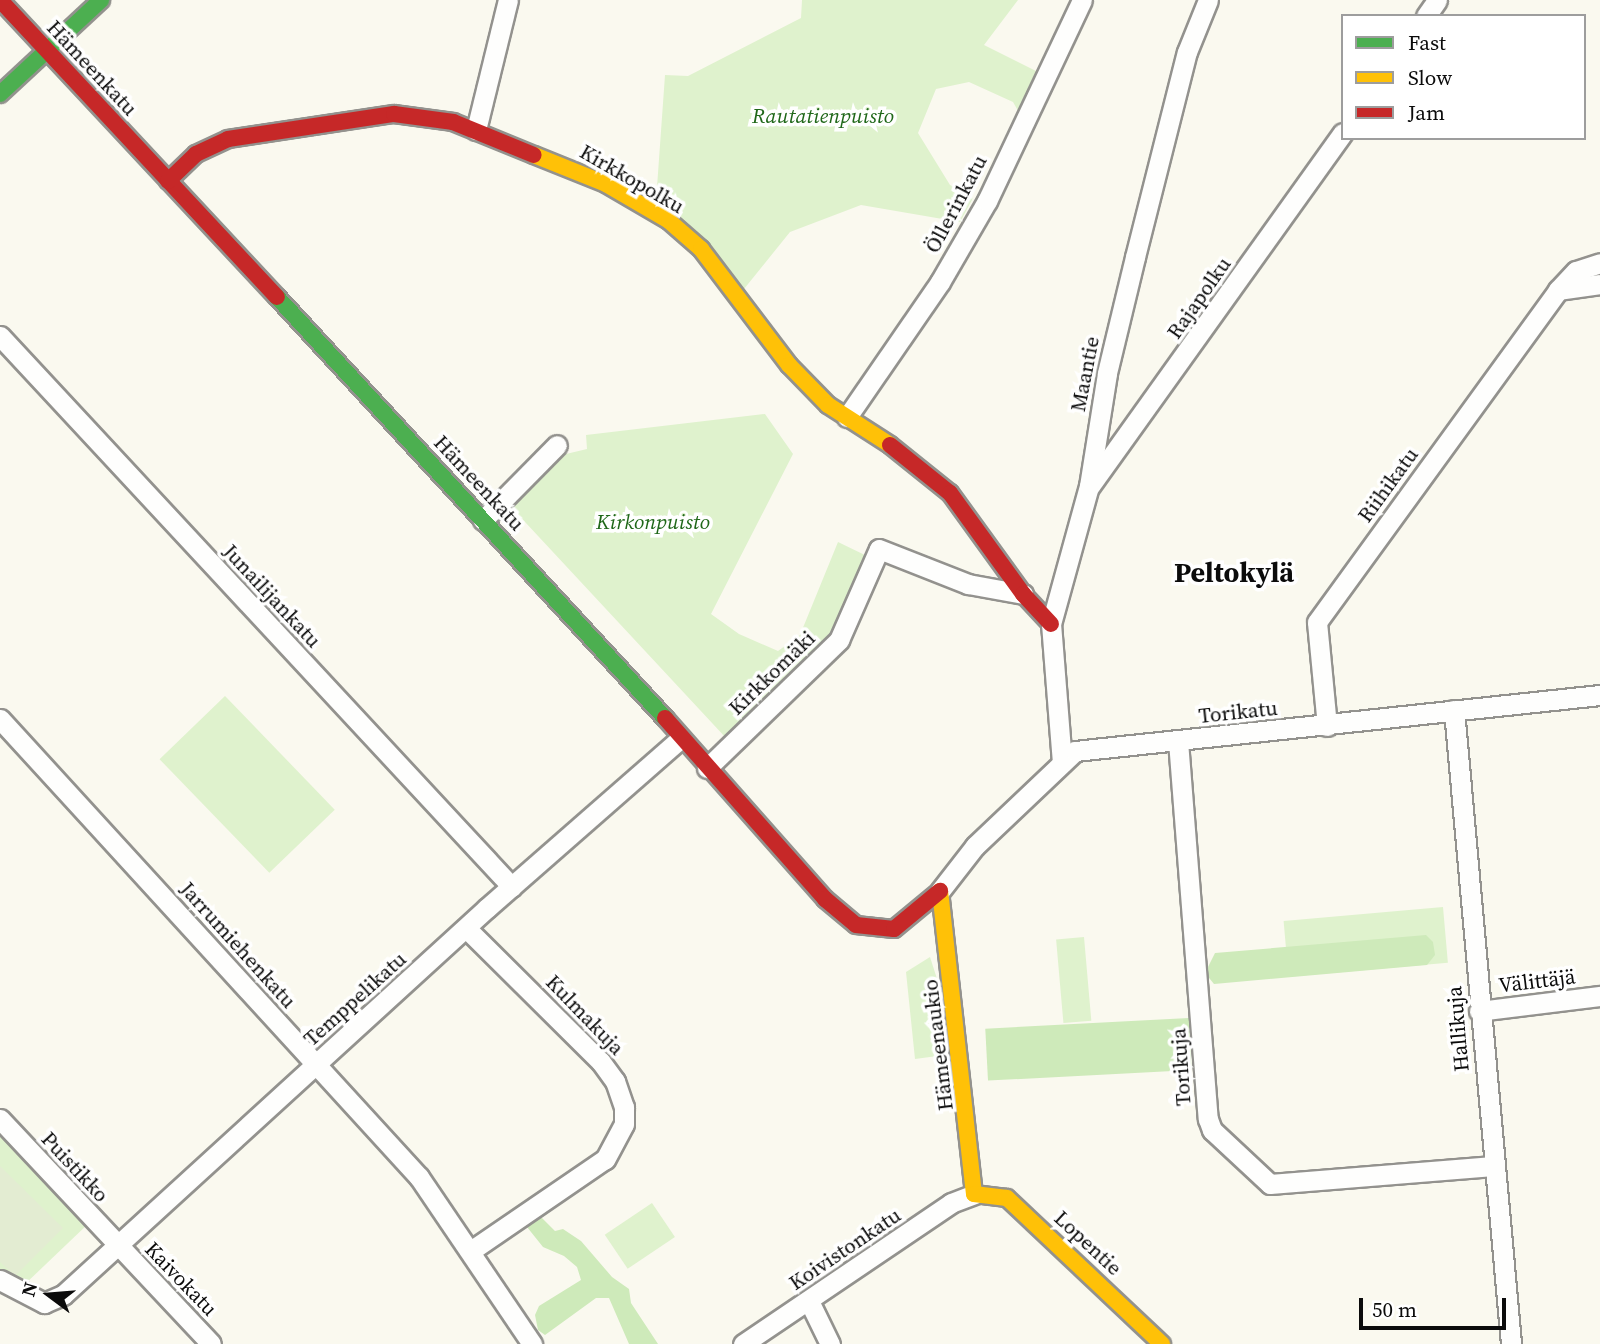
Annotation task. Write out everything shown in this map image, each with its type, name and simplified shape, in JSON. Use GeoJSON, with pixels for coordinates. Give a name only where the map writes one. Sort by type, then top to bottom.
{"type":"FeatureCollection","features":[{"type":"Feature","properties":{"kind":"street","name":"Hämeenkatu"},"geometry":{"type":"LineString","coordinates":[[0,0],[654,702],[680,739],[825,899],[856,925],[894,929],[940,891]]}},
{"type":"Feature","properties":{"kind":"street"},"geometry":{"type":"LineString","coordinates":[[0,94],[101,0]]}},
{"type":"Feature","properties":{"kind":"street"},"geometry":{"type":"LineString","coordinates":[[476,130],[508,0]]}},
{"type":"Feature","properties":{"kind":"street","name":"Öllerinkatu"},"geometry":{"type":"LineString","coordinates":[[847,417],[940,282],[987,201],[1082,0]]}},
{"type":"Feature","properties":{"kind":"street","name":"Maantie"},"geometry":{"type":"LineString","coordinates":[[1062,763],[1051,624],[1089,486],[1107,373],[1187,52],[1208,0]]}},
{"type":"Feature","properties":{"kind":"street","name":"Kirkkopolku"},"geometry":{"type":"LineString","coordinates":[[168,181],[196,154],[228,139],[355,117],[410,115],[476,130],[567,165],[669,221],[721,270],[802,380],[847,417],[904,453],[950,493],[1023,594],[1051,624]]}},
{"type":"Feature","properties":{"kind":"street","name":"Rajapolku"},"geometry":{"type":"LineString","coordinates":[[1089,486],[1341,136]]}},
{"type":"Feature","properties":{"kind":"street","name":"Riihikatu"},"geometry":{"type":"LineString","coordinates":[[1327,726],[1317,622],[1558,290],[1576,271],[1600,263]]}},
{"type":"Feature","properties":{"kind":"street"},"geometry":{"type":"LineString","coordinates":[[1558,290],[1600,284]]}},
{"type":"Feature","properties":{"kind":"street","name":"Junailijankatu"},"geometry":{"type":"LineString","coordinates":[[0,336],[512,887]]}},
{"type":"Feature","properties":{"kind":"street"},"geometry":{"type":"LineString","coordinates":[[483,520],[557,445]]}},
{"type":"Feature","properties":{"kind":"street","name":"Kirkkomäki"},"geometry":{"type":"LineString","coordinates":[[707,768],[839,640],[879,550],[968,584],[1023,594]]}},
{"type":"Feature","properties":{"kind":"street","name":"Torikatu"},"geometry":{"type":"LineString","coordinates":[[940,891],[975,846],[1074,751],[1600,695]]}},
{"type":"Feature","properties":{"kind":"street","name":"Hallikuja"},"geometry":{"type":"LineString","coordinates":[[1454,710],[1511,1344]]}},
{"type":"Feature","properties":{"kind":"street","name":"Jarrumiehenkatu"},"geometry":{"type":"LineString","coordinates":[[0,719],[419,1177],[472,1250],[532,1344]]}},
{"type":"Feature","properties":{"kind":"street","name":"Temppelikatu"},"geometry":{"type":"LineString","coordinates":[[0,1280],[44,1303],[63,1295],[466,928],[680,739]]}},
{"type":"Feature","properties":{"kind":"street","name":"Torikuja"},"geometry":{"type":"LineString","coordinates":[[1178,741],[1208,1119],[1212,1130],[1270,1184],[1493,1166]]}},
{"type":"Feature","properties":{"kind":"street","name":"Hämeenaukio"},"geometry":{"type":"LineString","coordinates":[[940,891],[962,1060],[974,1194]]}},
{"type":"Feature","properties":{"kind":"street","name":"Kulmakuja"},"geometry":{"type":"LineString","coordinates":[[466,928],[601,1062],[615,1080],[624,1107],[624,1124],[605,1158],[472,1250]]}},
{"type":"Feature","properties":{"kind":"street","name":"Välittäjä"},"geometry":{"type":"LineString","coordinates":[[1479,1011],[1600,996]]}},
{"type":"Feature","properties":{"kind":"street","name":"Puistikko"},"geometry":{"type":"LineString","coordinates":[[0,1119],[118,1246]]}},
{"type":"Feature","properties":{"kind":"street","name":"Koivistonkatu"},"geometry":{"type":"LineString","coordinates":[[743,1344],[951,1203],[974,1194]]}},
{"type":"Feature","properties":{"kind":"street","name":"Lopentie"},"geometry":{"type":"LineString","coordinates":[[974,1194],[1007,1198],[1162,1344]]}},
{"type":"Feature","properties":{"kind":"street","name":"Kaivokatu"},"geometry":{"type":"LineString","coordinates":[[118,1246],[211,1344]]}},
{"type":"Feature","properties":{"kind":"street"},"geometry":{"type":"LineString","coordinates":[[809,1301],[830,1344]]}},
{"type":"Feature","properties":{"kind":"green space","name":"Rautatienpuisto"},"geometry":{"type":"Polygon","coordinates":[[[802,0],[1018,0],[984,45],[1040,73],[1021,116],[1013,102],[969,82],[936,89],[918,133],[950,185],[973,198],[960,222],[861,205],[790,232],[744,289],[656,201],[665,75],[688,76],[801,18],[802,0]]]}},
{"type":"Feature","properties":{"kind":"green space","name":"Kirkonpuisto"},"geometry":{"type":"Polygon","coordinates":[[[765,414],[793,454],[711,614],[739,634],[778,651],[800,635],[838,542],[869,557],[834,635],[726,738],[512,508],[566,454],[587,449],[586,435],[765,414]]]}},
{"type":"Feature","properties":{"kind":"green space"},"geometry":{"type":"Polygon","coordinates":[[[225,696],[335,810],[269,873],[160,759],[225,696]]]}},
{"type":"Feature","properties":{"kind":"green space"},"geometry":{"type":"Polygon","coordinates":[[[1443,907],[1448,963],[1288,977],[1284,921],[1443,907]]]}},
{"type":"Feature","properties":{"kind":"green space"},"geometry":{"type":"Polygon","coordinates":[[[1426,935],[1433,942],[1435,955],[1427,965],[1214,984],[1205,973],[1215,953],[1426,935]]]}},
{"type":"Feature","properties":{"kind":"green space"},"geometry":{"type":"Polygon","coordinates":[[[1084,937],[1091,1021],[1063,1023],[1056,939],[1084,937]]]}},
{"type":"Feature","properties":{"kind":"green space"},"geometry":{"type":"Polygon","coordinates":[[[930,957],[939,985],[945,1055],[915,1059],[906,972],[930,957]]]}},
{"type":"Feature","properties":{"kind":"green space"},"geometry":{"type":"Polygon","coordinates":[[[1189,1018],[1192,1070],[988,1081],[985,1029],[1189,1018]]]}},
{"type":"Feature","properties":{"kind":"green space"},"geometry":{"type":"Polygon","coordinates":[[[0,1126],[89,1223],[23,1286],[0,1269],[0,1126]]]}},
{"type":"Feature","properties":{"kind":"green space"},"geometry":{"type":"Polygon","coordinates":[[[0,1166],[63,1228],[15,1276],[0,1262],[0,1166]]]}},
{"type":"Feature","properties":{"kind":"green space"},"geometry":{"type":"Polygon","coordinates":[[[652,1203],[675,1237],[628,1269],[605,1235],[652,1203]]]}},
{"type":"Feature","properties":{"kind":"green space"},"geometry":{"type":"Polygon","coordinates":[[[541,1217],[555,1231],[563,1229],[581,1241],[612,1277],[629,1289],[631,1303],[658,1344],[629,1344],[609,1298],[596,1298],[545,1335],[538,1330],[535,1315],[539,1306],[581,1280],[577,1267],[564,1256],[543,1247],[527,1227],[541,1217]]]}},
{"type":"Feature","properties":{"kind":"traffic: fast"},"geometry":{"type":"LineString","coordinates":[[0,94],[101,0]]}},
{"type":"Feature","properties":{"kind":"traffic: fast"},"geometry":{"type":"LineString","coordinates":[[277,297],[665,718]]}},
{"type":"Feature","properties":{"kind":"traffic: slow"},"geometry":{"type":"LineString","coordinates":[[534,155],[606,184],[669,221],[701,249],[789,365],[828,405],[890,445]]}},
{"type":"Feature","properties":{"kind":"traffic: slow"},"geometry":{"type":"LineString","coordinates":[[940,891],[974,1194],[1007,1198],[1162,1344]]}},
{"type":"Feature","properties":{"kind":"traffic: jam"},"geometry":{"type":"LineString","coordinates":[[0,0],[277,297]]}},
{"type":"Feature","properties":{"kind":"traffic: jam"},"geometry":{"type":"LineString","coordinates":[[168,181],[196,154],[228,139],[394,114],[453,122],[534,155]]}},
{"type":"Feature","properties":{"kind":"traffic: jam"},"geometry":{"type":"LineString","coordinates":[[890,445],[950,493],[1023,594],[1051,624]]}},
{"type":"Feature","properties":{"kind":"traffic: jam"},"geometry":{"type":"LineString","coordinates":[[665,718],[825,899],[856,925],[894,929],[940,891]]}},
{"type":"Feature","properties":{"kind":"district","name":"Peltokylä"},"geometry":{"type":"Point","coordinates":[1234,572]}}]}
